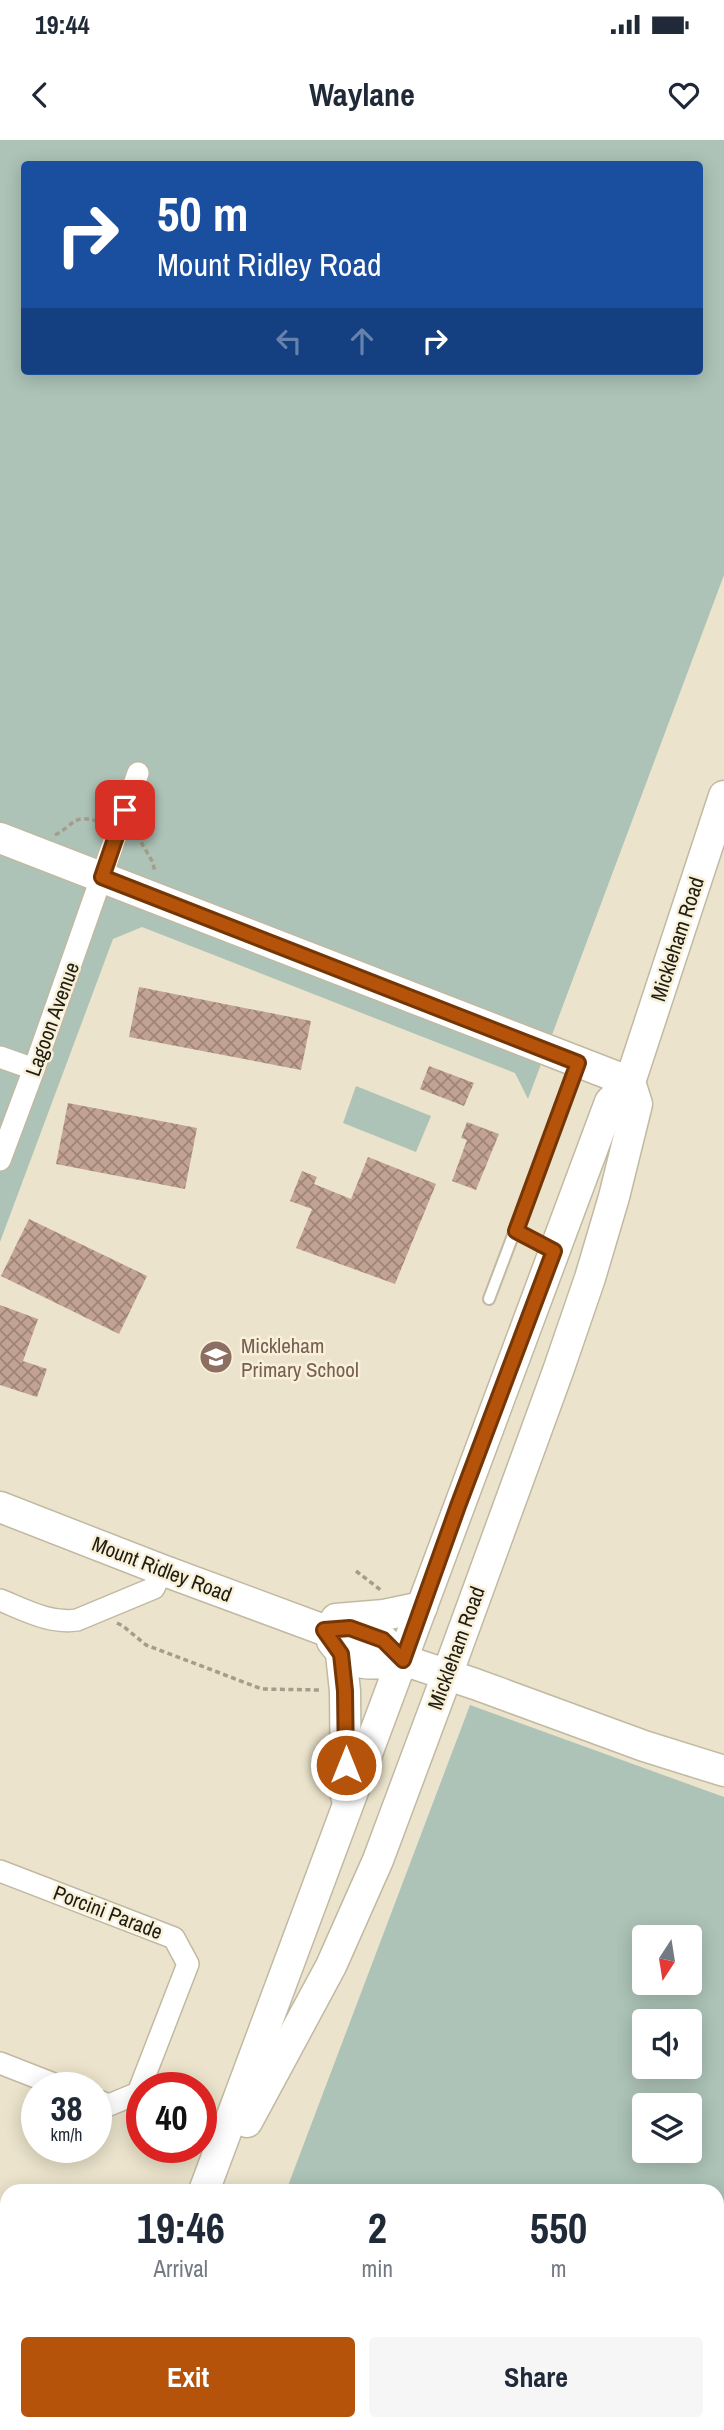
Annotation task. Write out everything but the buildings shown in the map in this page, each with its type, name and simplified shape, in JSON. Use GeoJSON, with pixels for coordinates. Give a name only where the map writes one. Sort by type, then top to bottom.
{"type":"FeatureCollection","features":[{"type":"Feature","properties":{"kind":"main road","name":"Mickleham Road"},"geometry":{"type":"LineString","coordinates":[[207,2184],[610,1102],[630,1082],[724,796]]}},
{"type":"Feature","properties":{"kind":"main road"},"geometry":{"type":"LineString","coordinates":[[0,838],[630,1082]]}},
{"type":"Feature","properties":{"kind":"main road","name":"Mickleham Road"},"geometry":{"type":"LineString","coordinates":[[216,2184],[245,2125],[331,1966],[378,1860],[590,1278],[637,1104],[630,1082]]}},
{"type":"Feature","properties":{"kind":"main road"},"geometry":{"type":"LineString","coordinates":[[554,1251],[573,1261],[590,1278]]}},
{"type":"Feature","properties":{"kind":"main road","name":"Mount Ridley Road"},"geometry":{"type":"LineString","coordinates":[[0,1507],[322,1635],[372,1666],[403,1660],[644,1746],[724,1771]]}},
{"type":"Feature","properties":{"kind":"main road"},"geometry":{"type":"LineString","coordinates":[[346,1814],[345,1691],[322,1635],[384,1615],[422,1607]]}},
{"type":"Feature","properties":{"kind":"street","name":"Lagoon Avenue"},"geometry":{"type":"LineString","coordinates":[[0,1160],[138,773]]}},
{"type":"Feature","properties":{"kind":"street"},"geometry":{"type":"LineString","coordinates":[[0,1057],[34,1069]]}},
{"type":"Feature","properties":{"kind":"street"},"geometry":{"type":"LineString","coordinates":[[0,1600],[50,1619],[64,1622],[77,1620],[154,1588],[162,1570]]}},
{"type":"Feature","properties":{"kind":"street","name":"Porcini Parade"},"geometry":{"type":"LineString","coordinates":[[0,1871],[174,1938],[188,1964],[138,2093],[112,2104]]}},
{"type":"Feature","properties":{"kind":"street"},"geometry":{"type":"LineString","coordinates":[[0,2063],[23,2072]]}},
{"type":"Feature","properties":{"kind":"lane"},"geometry":{"type":"LineString","coordinates":[[489,1299],[578,1063]]}},
{"type":"Feature","properties":{"kind":"lane"},"geometry":{"type":"LineString","coordinates":[[516,1231],[554,1251]]}},
{"type":"Feature","properties":{"kind":"path"},"geometry":{"type":"LineString","coordinates":[[93,1614],[123,1626],[146,1645],[262,1689],[345,1691]]}},
{"type":"Feature","properties":{"kind":"green space"},"geometry":{"type":"Polygon","coordinates":[[[0,140],[724,140],[724,575],[528,1099],[515,1073],[142,927],[113,939],[0,1242],[0,140]]]}},
{"type":"Feature","properties":{"kind":"green space"},"geometry":{"type":"Polygon","coordinates":[[[356,1086],[431,1116],[416,1152],[343,1123],[356,1086]]]}},
{"type":"Feature","properties":{"kind":"green space"},"geometry":{"type":"Polygon","coordinates":[[[470,1705],[724,1797],[724,2184],[289,2184],[470,1705]]]}},
{"type":"Feature","properties":{"kind":"place","name":"Mickleham Primary School"},"geometry":{"type":"Point","coordinates":[216,1357]}},
{"type":"Feature","properties":{"kind":"route"},"geometry":{"type":"LineString","coordinates":[[125,810],[102,877],[578,1063],[516,1231],[554,1251],[403,1660],[383,1640],[350,1628],[324,1630],[341,1654],[345,1691],[346,1765]]}}]}
